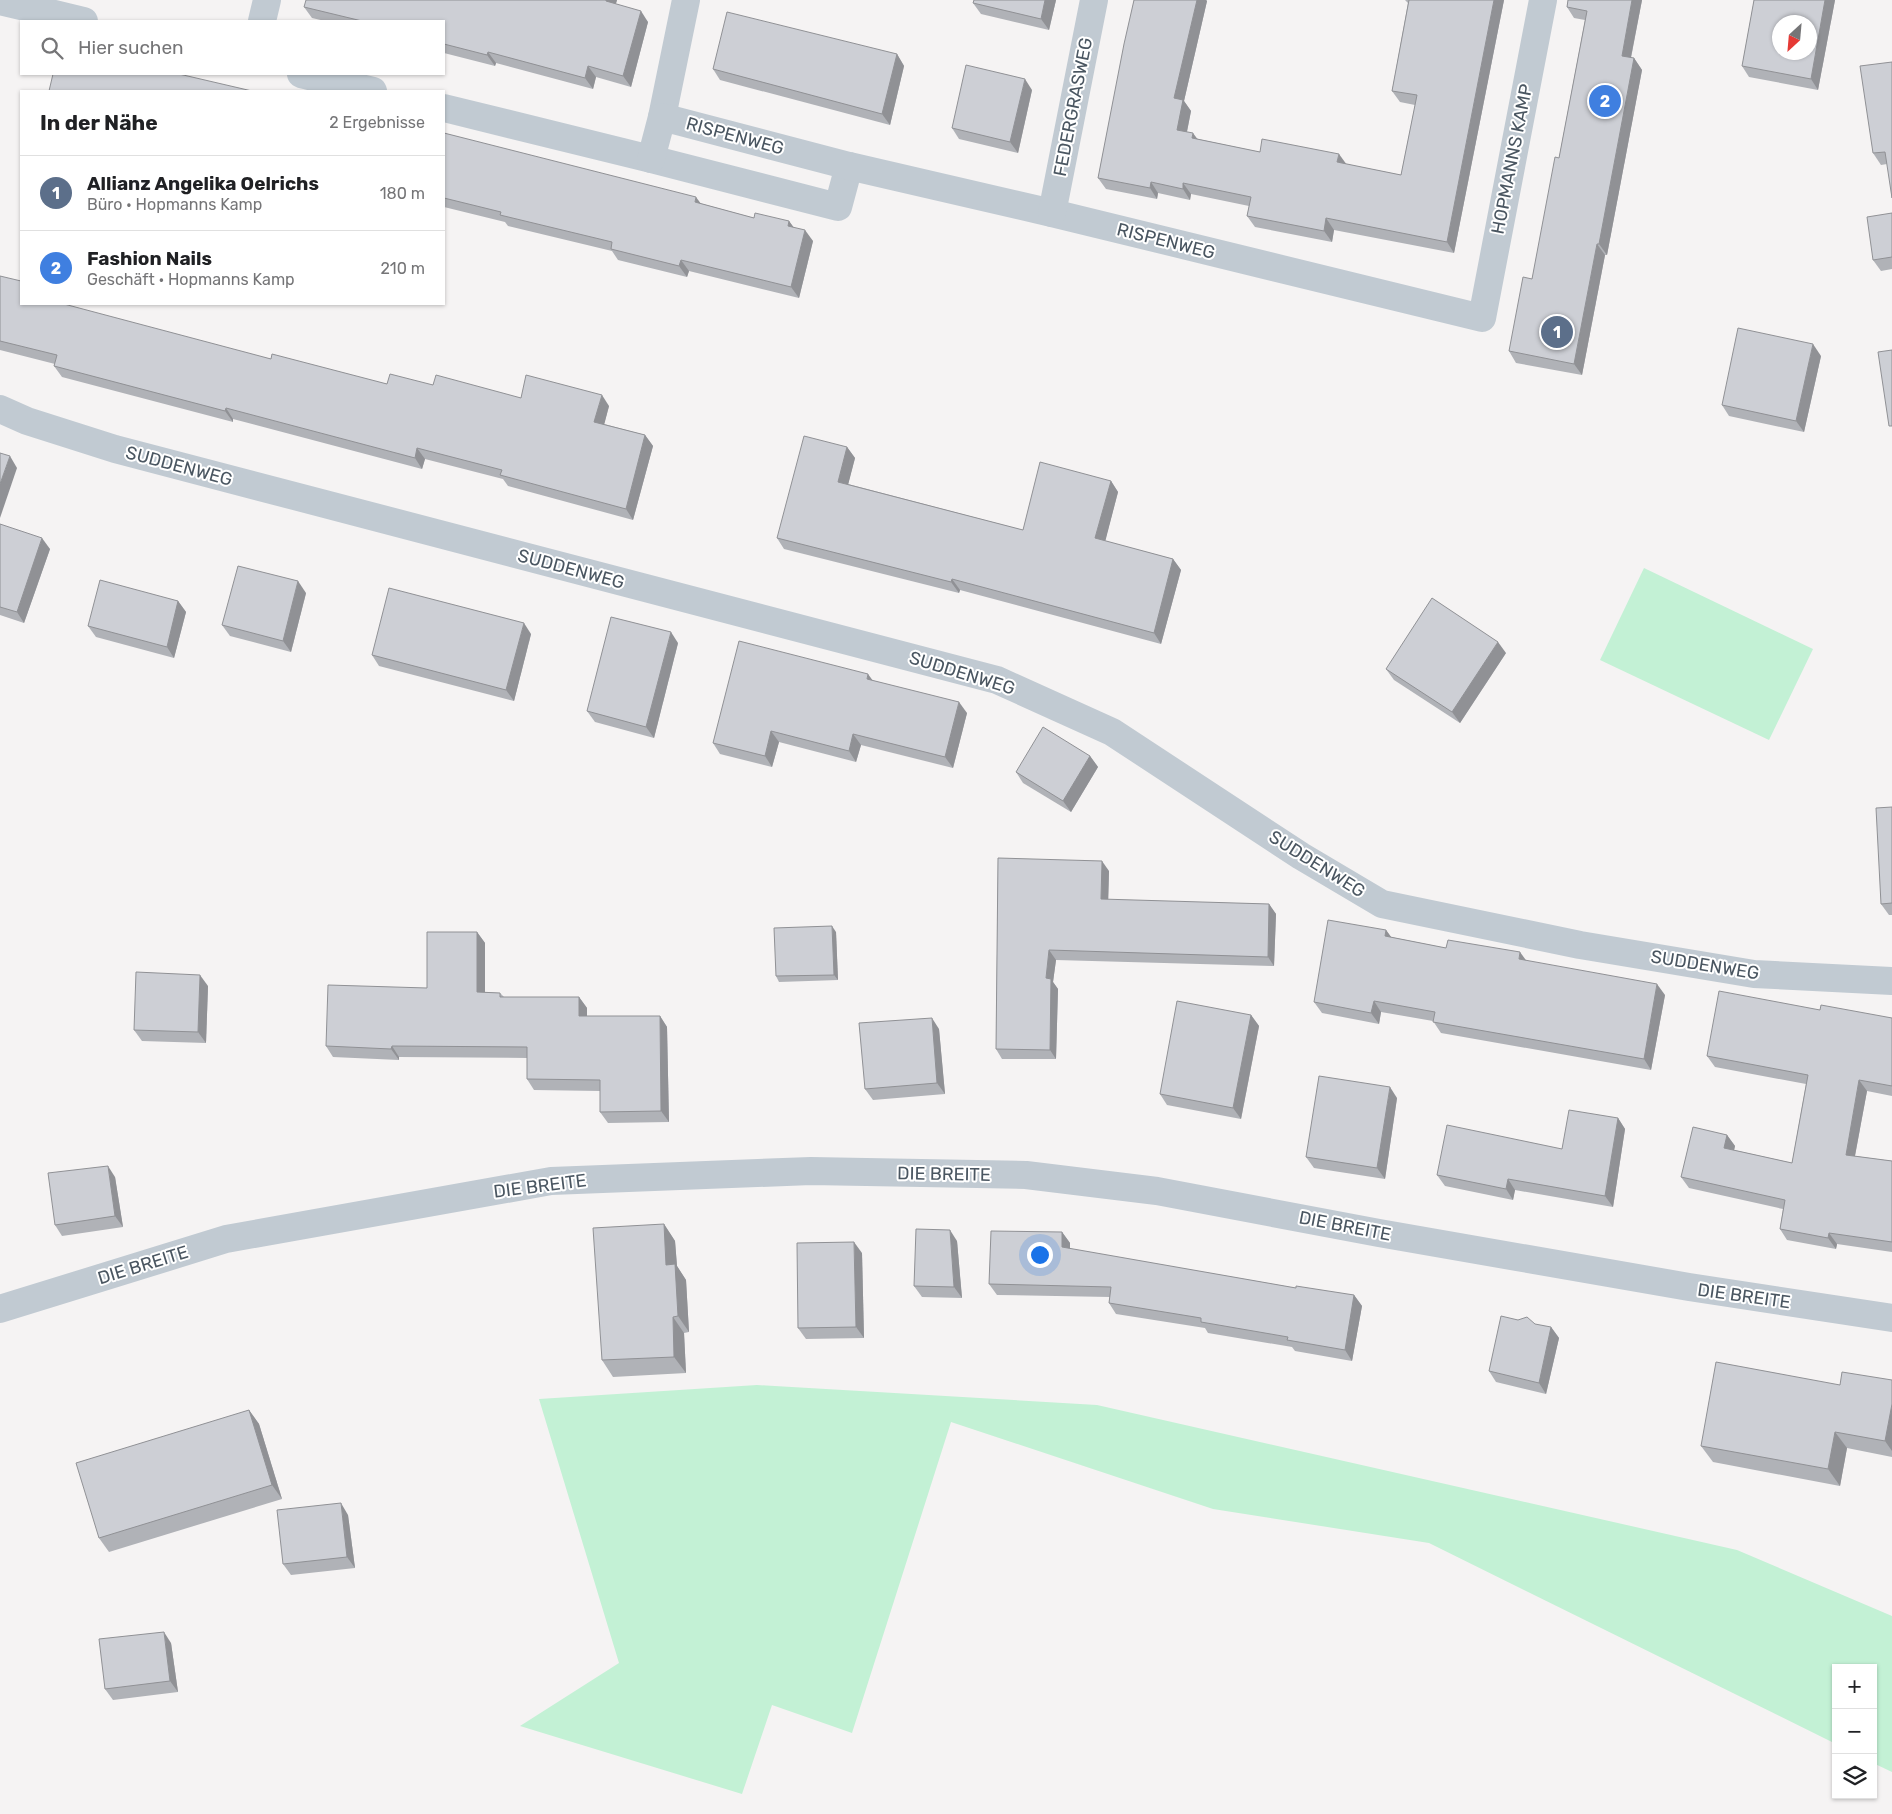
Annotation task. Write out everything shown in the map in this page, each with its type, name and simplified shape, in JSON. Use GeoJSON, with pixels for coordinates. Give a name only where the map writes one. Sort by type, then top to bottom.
{"type":"FeatureCollection","features":[{"type":"Feature","properties":{"kind":"street"},"geometry":{"type":"LineString","coordinates":[[262,20],[267,0]]}},
{"type":"Feature","properties":{"kind":"street"},"geometry":{"type":"LineString","coordinates":[[662,117],[686,0]]}},
{"type":"Feature","properties":{"kind":"street","name":"FEDERGRASWEG"},"geometry":{"type":"LineString","coordinates":[[1052,213],[1094,0]]}},
{"type":"Feature","properties":{"kind":"street","name":"HOPMANNS KAMP"},"geometry":{"type":"LineString","coordinates":[[1482,318],[1543,0]]}},
{"type":"Feature","properties":{"kind":"street"},"geometry":{"type":"LineString","coordinates":[[0,1],[80,20]]}},
{"type":"Feature","properties":{"kind":"street"},"geometry":{"type":"LineString","coordinates":[[305,75],[369,90]]}},
{"type":"Feature","properties":{"kind":"street"},"geometry":{"type":"LineString","coordinates":[[445,108],[838,207],[849,166]]}},
{"type":"Feature","properties":{"kind":"street","name":"RISPENWEG"},"geometry":{"type":"LineString","coordinates":[[651,159],[662,117],[849,166],[1052,213],[1482,318]]}},
{"type":"Feature","properties":{"kind":"street","name":"SUDDENWEG"},"geometry":{"type":"LineString","coordinates":[[0,409],[27,421],[124,452],[997,680],[1112,732],[1300,856],[1382,904],[1580,945],[1754,974],[1892,981]]}},
{"type":"Feature","properties":{"kind":"street","name":"DIE BREITE"},"geometry":{"type":"LineString","coordinates":[[0,1309],[226,1239],[542,1183],[810,1171],[1026,1175],[1157,1191],[1689,1288],[1892,1318]]}},
{"type":"Feature","properties":{"kind":"green space"},"geometry":{"type":"Polygon","coordinates":[[[1644,568],[1813,649],[1769,740],[1600,660],[1644,568]]]}},
{"type":"Feature","properties":{"kind":"green space"},"geometry":{"type":"Polygon","coordinates":[[[757,1385],[1097,1405],[1737,1550],[1892,1616],[1892,1772],[1877,1765],[1877,1664],[1832,1664],[1832,1742],[1429,1543],[1213,1509],[951,1422],[852,1733],[772,1705],[742,1794],[520,1726],[619,1663],[539,1399],[757,1385]]]}},
{"type":"Feature","properties":{"kind":"building"},"geometry":{"type":"Polygon","coordinates":[[[306,0],[606,0],[641,11],[623,76],[588,66],[585,78],[488,52],[487,55],[445,44],[445,20],[358,20],[304,7],[306,0]]]}},
{"type":"Feature","properties":{"kind":"building"},"geometry":{"type":"Polygon","coordinates":[[[974,0],[1045,0],[1041,19],[973,3],[974,0]]]}},
{"type":"Feature","properties":{"kind":"building"},"geometry":{"type":"Polygon","coordinates":[[[1134,0],[1197,0],[1174,98],[1183,100],[1177,130],[1193,133],[1192,138],[1260,152],[1262,139],[1339,154],[1337,162],[1401,175],[1417,95],[1392,91],[1409,0],[1494,0],[1447,242],[1326,218],[1324,231],[1247,216],[1251,197],[1183,183],[1183,189],[1151,182],[1150,188],[1098,178],[1134,0]]]}},
{"type":"Feature","properties":{"kind":"building"},"geometry":{"type":"Polygon","coordinates":[[[1568,0],[1632,0],[1622,56],[1634,58],[1574,364],[1509,351],[1523,277],[1532,279],[1555,157],[1559,158],[1587,11],[1567,7],[1568,0]]]}},
{"type":"Feature","properties":{"kind":"building"},"geometry":{"type":"Polygon","coordinates":[[[1754,0],[1825,0],[1817,45],[1817,15],[1772,15],[1772,60],[1814,60],[1811,79],[1742,66],[1754,0]]]}},
{"type":"Feature","properties":{"kind":"building"},"geometry":{"type":"Polygon","coordinates":[[[727,12],[897,54],[882,114],[713,69],[727,12]]]}},
{"type":"Feature","properties":{"kind":"building"},"geometry":{"type":"Polygon","coordinates":[[[1892,62],[1892,198],[1885,152],[1873,153],[1860,66],[1892,62]]]}},
{"type":"Feature","properties":{"kind":"building"},"geometry":{"type":"Polygon","coordinates":[[[966,65],[1025,79],[1010,142],[952,128],[966,65]]]}},
{"type":"Feature","properties":{"kind":"building"},"geometry":{"type":"Polygon","coordinates":[[[53,75],[183,75],[248,90],[49,90],[53,75]]]}},
{"type":"Feature","properties":{"kind":"building"},"geometry":{"type":"Polygon","coordinates":[[[445,133],[696,197],[695,202],[754,218],[755,213],[789,221],[788,226],[805,230],[791,287],[681,260],[679,266],[611,249],[612,242],[500,215],[501,212],[445,198],[445,133]]]}},
{"type":"Feature","properties":{"kind":"building"},"geometry":{"type":"Polygon","coordinates":[[[1892,213],[1892,257],[1873,260],[1867,217],[1892,213]]]}},
{"type":"Feature","properties":{"kind":"building"},"geometry":{"type":"Polygon","coordinates":[[[0,276],[20,281],[20,305],[68,305],[271,359],[272,354],[387,384],[390,374],[433,385],[436,375],[521,398],[526,375],[602,395],[594,422],[645,435],[626,509],[500,475],[502,470],[417,448],[415,458],[226,408],[225,411],[54,366],[57,355],[0,341],[0,276]]]}},
{"type":"Feature","properties":{"kind":"building"},"geometry":{"type":"Polygon","coordinates":[[[1738,328],[1813,344],[1796,421],[1722,405],[1738,328]]]}},
{"type":"Feature","properties":{"kind":"building"},"geometry":{"type":"Polygon","coordinates":[[[1892,350],[1892,426],[1889,426],[1878,352],[1892,350]]]}},
{"type":"Feature","properties":{"kind":"building"},"geometry":{"type":"Polygon","coordinates":[[[804,436],[847,447],[838,482],[1023,530],[1040,462],[1111,481],[1095,538],[1173,559],[1154,633],[952,579],[951,582],[777,538],[804,436]]]}},
{"type":"Feature","properties":{"kind":"building"},"geometry":{"type":"Polygon","coordinates":[[[0,453],[10,456],[0,484],[0,453]]]}},
{"type":"Feature","properties":{"kind":"building"},"geometry":{"type":"Polygon","coordinates":[[[0,524],[42,538],[17,612],[0,607],[0,524]]]}},
{"type":"Feature","properties":{"kind":"building"},"geometry":{"type":"Polygon","coordinates":[[[238,566],[298,581],[283,641],[222,625],[238,566]]]}},
{"type":"Feature","properties":{"kind":"building"},"geometry":{"type":"Polygon","coordinates":[[[100,580],[178,601],[167,647],[88,626],[100,580]]]}},
{"type":"Feature","properties":{"kind":"building"},"geometry":{"type":"Polygon","coordinates":[[[389,588],[524,623],[506,690],[372,655],[389,588]]]}},
{"type":"Feature","properties":{"kind":"building"},"geometry":{"type":"Polygon","coordinates":[[[1432,598],[1498,642],[1452,712],[1386,669],[1432,598]]]}},
{"type":"Feature","properties":{"kind":"building"},"geometry":{"type":"Polygon","coordinates":[[[611,617],[671,632],[646,727],[587,711],[611,617]]]}},
{"type":"Feature","properties":{"kind":"building"},"geometry":{"type":"Polygon","coordinates":[[[739,641],[868,674],[867,679],[959,702],[945,757],[853,734],[849,751],[771,731],[765,756],[713,743],[739,641]]]}},
{"type":"Feature","properties":{"kind":"building"},"geometry":{"type":"Polygon","coordinates":[[[1043,727],[1090,756],[1063,801],[1016,772],[1043,727]]]}},
{"type":"Feature","properties":{"kind":"building"},"geometry":{"type":"Polygon","coordinates":[[[1892,807],[1892,903],[1881,904],[1876,808],[1892,807]]]}},
{"type":"Feature","properties":{"kind":"building"},"geometry":{"type":"Polygon","coordinates":[[[998,858],[1102,861],[1101,899],[1269,904],[1268,957],[1049,950],[1046,978],[1051,979],[1050,1050],[996,1049],[998,858]]]}},
{"type":"Feature","properties":{"kind":"building"},"geometry":{"type":"Polygon","coordinates":[[[1328,920],[1386,930],[1385,936],[1446,948],[1448,940],[1520,952],[1519,959],[1657,984],[1644,1059],[1433,1022],[1435,1012],[1374,1001],[1371,1013],[1314,1002],[1328,920]]]}},
{"type":"Feature","properties":{"kind":"building"},"geometry":{"type":"Polygon","coordinates":[[[832,926],[834,975],[776,976],[774,928],[832,926]]]}},
{"type":"Feature","properties":{"kind":"building"},"geometry":{"type":"Polygon","coordinates":[[[427,932],[477,932],[477,992],[500,993],[500,997],[579,997],[579,1016],[660,1016],[661,1111],[600,1112],[600,1080],[527,1079],[527,1047],[392,1046],[391,1049],[326,1046],[328,985],[427,988],[427,932]]]}},
{"type":"Feature","properties":{"kind":"building"},"geometry":{"type":"Polygon","coordinates":[[[136,972],[200,975],[198,1032],[134,1030],[136,972]]]}},
{"type":"Feature","properties":{"kind":"building"},"geometry":{"type":"Polygon","coordinates":[[[1719,991],[1820,1010],[1821,1005],[1892,1018],[1892,1086],[1859,1080],[1846,1155],[1892,1161],[1892,1242],[1829,1233],[1828,1238],[1780,1229],[1785,1200],[1681,1177],[1693,1127],[1727,1135],[1724,1148],[1792,1163],[1808,1075],[1707,1056],[1719,991]]]}},
{"type":"Feature","properties":{"kind":"building"},"geometry":{"type":"Polygon","coordinates":[[[1177,1001],[1251,1015],[1233,1108],[1160,1094],[1177,1001]]]}},
{"type":"Feature","properties":{"kind":"building"},"geometry":{"type":"Polygon","coordinates":[[[932,1018],[937,1083],[865,1089],[859,1023],[932,1018]]]}},
{"type":"Feature","properties":{"kind":"building"},"geometry":{"type":"Polygon","coordinates":[[[1319,1076],[1390,1087],[1377,1168],[1306,1157],[1319,1076]]]}},
{"type":"Feature","properties":{"kind":"building"},"geometry":{"type":"Polygon","coordinates":[[[1569,1110],[1618,1118],[1605,1196],[1508,1179],[1506,1189],[1437,1175],[1447,1125],[1562,1149],[1569,1110]]]}},
{"type":"Feature","properties":{"kind":"building"},"geometry":{"type":"Polygon","coordinates":[[[108,1166],[115,1216],[55,1225],[48,1173],[108,1166]]]}},
{"type":"Feature","properties":{"kind":"building"},"geometry":{"type":"Polygon","coordinates":[[[664,1224],[666,1265],[675,1264],[678,1316],[673,1317],[674,1357],[602,1360],[593,1228],[664,1224]]]}},
{"type":"Feature","properties":{"kind":"building"},"geometry":{"type":"Polygon","coordinates":[[[916,1229],[950,1230],[954,1287],[914,1286],[916,1229]]]}},
{"type":"Feature","properties":{"kind":"building"},"geometry":{"type":"Polygon","coordinates":[[[991,1231],[1062,1232],[1062,1247],[1296,1288],[1296,1286],[1354,1295],[1345,1350],[1287,1340],[1288,1337],[1201,1322],[1201,1318],[1109,1303],[1111,1287],[989,1284],[991,1231]]]}},
{"type":"Feature","properties":{"kind":"building"},"geometry":{"type":"Polygon","coordinates":[[[854,1242],[856,1327],[798,1328],[797,1243],[854,1242]]]}},
{"type":"Feature","properties":{"kind":"building"},"geometry":{"type":"Polygon","coordinates":[[[1501,1316],[1518,1320],[1527,1317],[1535,1324],[1551,1327],[1539,1383],[1489,1371],[1501,1316]]]}},
{"type":"Feature","properties":{"kind":"building"},"geometry":{"type":"Polygon","coordinates":[[[1716,1362],[1840,1385],[1842,1372],[1892,1380],[1892,1404],[1885,1441],[1835,1432],[1828,1469],[1701,1446],[1716,1362]]]}},
{"type":"Feature","properties":{"kind":"building"},"geometry":{"type":"Polygon","coordinates":[[[249,1410],[272,1485],[99,1538],[76,1463],[249,1410]]]}},
{"type":"Feature","properties":{"kind":"building"},"geometry":{"type":"Polygon","coordinates":[[[341,1503],[347,1557],[283,1564],[277,1510],[341,1503]]]}},
{"type":"Feature","properties":{"kind":"building"},"geometry":{"type":"Polygon","coordinates":[[[164,1632],[170,1681],[105,1689],[99,1639],[164,1632]]]}},
{"type":"Feature","properties":{"kind":"place","name":"Fashion Nails"},"geometry":{"type":"Point","coordinates":[1605,101]}},
{"type":"Feature","properties":{"kind":"place","name":"Allianz Angelika Oelrichs"},"geometry":{"type":"Point","coordinates":[1557,332]}}]}
